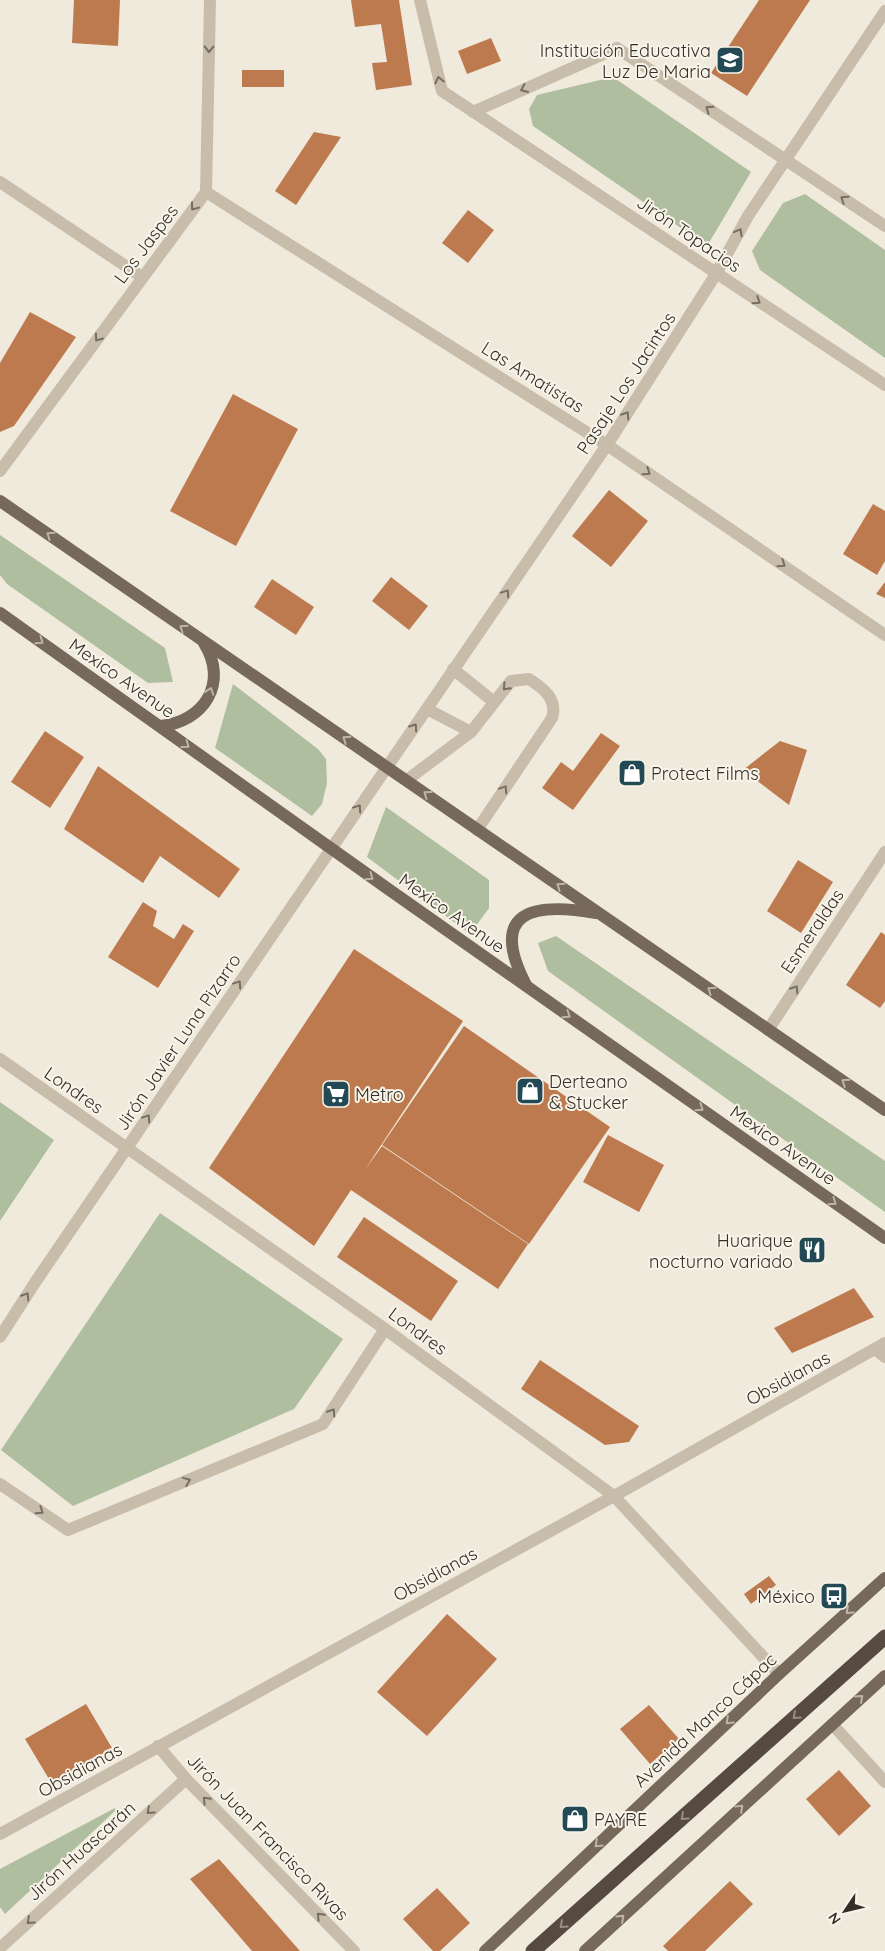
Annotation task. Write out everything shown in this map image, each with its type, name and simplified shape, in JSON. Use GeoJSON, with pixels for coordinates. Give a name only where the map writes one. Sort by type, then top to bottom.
{"type":"FeatureCollection","features":[{"type":"Feature","properties":{"kind":"highway"},"geometry":{"type":"LineString","coordinates":[[534,1951],[885,1637]]}},
{"type":"Feature","properties":{"kind":"main road"},"geometry":{"type":"LineString","coordinates":[[0,501],[885,1110]]}},
{"type":"Feature","properties":{"kind":"main road","name":"Mexico Avenue"},"geometry":{"type":"LineString","coordinates":[[0,613],[331,849],[885,1238]]}},
{"type":"Feature","properties":{"kind":"main road"},"geometry":{"type":"LineString","coordinates":[[160,726],[184,721],[195,714],[208,699],[214,680],[214,670],[212,660],[203,642]]}},
{"type":"Feature","properties":{"kind":"main road"},"geometry":{"type":"LineString","coordinates":[[527,987],[517,968],[511,945],[514,928],[519,920],[532,912],[550,908],[601,914]]}},
{"type":"Feature","properties":{"kind":"main road","name":"Avenida Manco Cápac"},"geometry":{"type":"LineString","coordinates":[[485,1951],[779,1674],[885,1578]]}},
{"type":"Feature","properties":{"kind":"main road"},"geometry":{"type":"LineString","coordinates":[[585,1951],[885,1676]]}},
{"type":"Feature","properties":{"kind":"street"},"geometry":{"type":"LineString","coordinates":[[206,192],[210,0]]}},
{"type":"Feature","properties":{"kind":"street","name":"Jirón Topacios"},"geometry":{"type":"LineString","coordinates":[[420,0],[442,91],[885,385]]}},
{"type":"Feature","properties":{"kind":"street","name":"Pasaje Los Jacintos"},"geometry":{"type":"LineString","coordinates":[[386,767],[428,710],[453,669],[607,445],[716,274],[748,216],[885,11]]}},
{"type":"Feature","properties":{"kind":"street"},"geometry":{"type":"LineString","coordinates":[[473,112],[617,48],[885,226]]}},
{"type":"Feature","properties":{"kind":"street"},"geometry":{"type":"LineString","coordinates":[[0,182],[142,277]]}},
{"type":"Feature","properties":{"kind":"street","name":"Los Jaspes"},"geometry":{"type":"LineString","coordinates":[[0,471],[206,192]]}},
{"type":"Feature","properties":{"kind":"street","name":"Las Amatistas"},"geometry":{"type":"LineString","coordinates":[[206,192],[607,445],[885,634]]}},
{"type":"Feature","properties":{"kind":"street"},"geometry":{"type":"LineString","coordinates":[[453,669],[494,702]]}},
{"type":"Feature","properties":{"kind":"street"},"geometry":{"type":"LineString","coordinates":[[407,780],[471,732],[511,681],[529,679],[549,694],[555,710],[552,718],[477,830]]}},
{"type":"Feature","properties":{"kind":"street"},"geometry":{"type":"LineString","coordinates":[[428,710],[471,732]]}},
{"type":"Feature","properties":{"kind":"street","name":"Jirón Javier Luna Pizarro"},"geometry":{"type":"LineString","coordinates":[[0,1337],[386,767]]}},
{"type":"Feature","properties":{"kind":"street","name":"Esmeraldas"},"geometry":{"type":"LineString","coordinates":[[768,1030],[885,852]]}},
{"type":"Feature","properties":{"kind":"street","name":"Londres"},"geometry":{"type":"LineString","coordinates":[[0,1059],[385,1329],[614,1496],[779,1674]]}},
{"type":"Feature","properties":{"kind":"street"},"geometry":{"type":"LineString","coordinates":[[0,1484],[68,1530],[323,1424],[385,1329]]}},
{"type":"Feature","properties":{"kind":"street","name":"Obsidianas"},"geometry":{"type":"LineString","coordinates":[[0,1834],[882,1350]]}},
{"type":"Feature","properties":{"kind":"street"},"geometry":{"type":"LineString","coordinates":[[832,1724],[885,1782]]}},
{"type":"Feature","properties":{"kind":"street","name":"Jirón Juan Francisco Rivas"},"geometry":{"type":"LineString","coordinates":[[158,1746],[186,1779],[354,1951]]}},
{"type":"Feature","properties":{"kind":"street","name":"Jirón Huascarán"},"geometry":{"type":"LineString","coordinates":[[0,1948],[186,1779]]}},
{"type":"Feature","properties":{"kind":"green space"},"geometry":{"type":"Polygon","coordinates":[[[613,77],[751,172],[707,246],[533,126],[529,109],[537,95],[613,77]]]}},
{"type":"Feature","properties":{"kind":"green space"},"geometry":{"type":"Polygon","coordinates":[[[805,194],[885,250],[885,358],[760,270],[752,251],[783,203],[805,194]]]}},
{"type":"Feature","properties":{"kind":"green space"},"geometry":{"type":"Polygon","coordinates":[[[0,535],[165,648],[173,682],[148,683],[7,584],[0,575],[0,535]]]}},
{"type":"Feature","properties":{"kind":"green space"},"geometry":{"type":"Polygon","coordinates":[[[233,684],[318,749],[326,759],[327,783],[322,804],[312,816],[215,748],[233,684]]]}},
{"type":"Feature","properties":{"kind":"green space"},"geometry":{"type":"Polygon","coordinates":[[[386,807],[489,880],[489,908],[470,934],[367,857],[386,807]]]}},
{"type":"Feature","properties":{"kind":"green space"},"geometry":{"type":"Polygon","coordinates":[[[556,936],[885,1161],[885,1212],[548,971],[538,943],[556,936]]]}},
{"type":"Feature","properties":{"kind":"green space"},"geometry":{"type":"Polygon","coordinates":[[[0,1102],[54,1140],[0,1221],[0,1102]]]}},
{"type":"Feature","properties":{"kind":"green space"},"geometry":{"type":"Polygon","coordinates":[[[160,1213],[343,1339],[294,1409],[73,1506],[1,1450],[160,1213]]]}},
{"type":"Feature","properties":{"kind":"green space"},"geometry":{"type":"Polygon","coordinates":[[[115,1808],[116,1810],[5,1914],[0,1907],[0,1869],[115,1808]]]}},
{"type":"Feature","properties":{"kind":"building"},"geometry":{"type":"Polygon","coordinates":[[[74,0],[120,0],[118,46],[72,43],[74,0]]]}},
{"type":"Feature","properties":{"kind":"building"},"geometry":{"type":"Polygon","coordinates":[[[351,0],[399,0],[412,85],[376,90],[372,63],[387,62],[381,24],[355,27],[351,0]]]}},
{"type":"Feature","properties":{"kind":"building"},"geometry":{"type":"Polygon","coordinates":[[[759,0],[810,0],[747,96],[711,73],[759,0]]]}},
{"type":"Feature","properties":{"kind":"building"},"geometry":{"type":"Polygon","coordinates":[[[491,38],[501,61],[467,74],[458,51],[491,38]]]}},
{"type":"Feature","properties":{"kind":"building"},"geometry":{"type":"Polygon","coordinates":[[[242,70],[284,70],[284,87],[242,87],[242,70]]]}},
{"type":"Feature","properties":{"kind":"building"},"geometry":{"type":"Polygon","coordinates":[[[314,132],[341,137],[296,205],[275,191],[314,132]]]}},
{"type":"Feature","properties":{"kind":"building"},"geometry":{"type":"Polygon","coordinates":[[[468,210],[494,230],[468,263],[442,243],[468,210]]]}},
{"type":"Feature","properties":{"kind":"building"},"geometry":{"type":"Polygon","coordinates":[[[30,312],[76,337],[14,426],[0,432],[0,363],[30,312]]]}},
{"type":"Feature","properties":{"kind":"building"},"geometry":{"type":"Polygon","coordinates":[[[233,394],[298,429],[236,546],[170,511],[233,394]]]}},
{"type":"Feature","properties":{"kind":"building"},"geometry":{"type":"Polygon","coordinates":[[[609,490],[648,521],[611,567],[572,536],[609,490]]]}},
{"type":"Feature","properties":{"kind":"building"},"geometry":{"type":"Polygon","coordinates":[[[873,504],[885,511],[885,561],[877,575],[843,554],[873,504]]]}},
{"type":"Feature","properties":{"kind":"building"},"geometry":{"type":"Polygon","coordinates":[[[391,577],[428,606],[409,630],[372,601],[391,577]]]}},
{"type":"Feature","properties":{"kind":"building"},"geometry":{"type":"Polygon","coordinates":[[[272,579],[314,607],[296,635],[254,607],[272,579]]]}},
{"type":"Feature","properties":{"kind":"building"},"geometry":{"type":"Polygon","coordinates":[[[885,582],[885,598],[876,594],[885,582]]]}},
{"type":"Feature","properties":{"kind":"building"},"geometry":{"type":"Polygon","coordinates":[[[45,731],[84,757],[50,808],[11,782],[45,731]]]}},
{"type":"Feature","properties":{"kind":"building"},"geometry":{"type":"Polygon","coordinates":[[[601,733],[620,746],[573,810],[542,788],[561,762],[573,771],[601,733]]]}},
{"type":"Feature","properties":{"kind":"building"},"geometry":{"type":"Polygon","coordinates":[[[780,741],[807,750],[789,805],[743,770],[780,741]]]}},
{"type":"Feature","properties":{"kind":"building"},"geometry":{"type":"Polygon","coordinates":[[[98,766],[240,869],[219,898],[160,856],[143,883],[64,829],[98,766]]]}},
{"type":"Feature","properties":{"kind":"building"},"geometry":{"type":"Polygon","coordinates":[[[798,860],[833,882],[801,933],[767,911],[798,860]]]}},
{"type":"Feature","properties":{"kind":"building"},"geometry":{"type":"Polygon","coordinates":[[[143,902],[157,911],[153,926],[174,939],[183,924],[194,931],[158,988],[108,957],[143,902]]]}},
{"type":"Feature","properties":{"kind":"building"},"geometry":{"type":"Polygon","coordinates":[[[881,932],[885,935],[885,1001],[880,1008],[846,985],[881,932]]]}},
{"type":"Feature","properties":{"kind":"building","name":"Metro"},"geometry":{"type":"Polygon","coordinates":[[[354,949],[463,1021],[364,1171],[382,1146],[528,1244],[498,1289],[351,1190],[314,1246],[209,1168],[354,949]]]}},
{"type":"Feature","properties":{"kind":"building"},"geometry":{"type":"Polygon","coordinates":[[[464,1026],[610,1127],[529,1244],[382,1145],[464,1026]]]}},
{"type":"Feature","properties":{"kind":"building"},"geometry":{"type":"Polygon","coordinates":[[[608,1135],[664,1165],[639,1212],[583,1182],[608,1135]]]}},
{"type":"Feature","properties":{"kind":"building"},"geometry":{"type":"Polygon","coordinates":[[[364,1217],[458,1281],[431,1321],[337,1257],[364,1217]]]}},
{"type":"Feature","properties":{"kind":"building"},"geometry":{"type":"Polygon","coordinates":[[[854,1288],[874,1317],[792,1353],[774,1328],[854,1288]]]}},
{"type":"Feature","properties":{"kind":"building"},"geometry":{"type":"Polygon","coordinates":[[[540,1360],[639,1426],[629,1442],[605,1445],[521,1389],[540,1360]]]}},
{"type":"Feature","properties":{"kind":"building"},"geometry":{"type":"Polygon","coordinates":[[[769,1576],[776,1585],[751,1604],[744,1594],[769,1576]]]}},
{"type":"Feature","properties":{"kind":"building"},"geometry":{"type":"Polygon","coordinates":[[[447,1614],[497,1659],[427,1736],[377,1692],[447,1614]]]}},
{"type":"Feature","properties":{"kind":"building"},"geometry":{"type":"Polygon","coordinates":[[[86,1704],[112,1748],[52,1784],[25,1739],[86,1704]]]}},
{"type":"Feature","properties":{"kind":"building"},"geometry":{"type":"Polygon","coordinates":[[[649,1705],[679,1739],[650,1764],[620,1729],[649,1705]]]}},
{"type":"Feature","properties":{"kind":"building"},"geometry":{"type":"Polygon","coordinates":[[[839,1770],[871,1806],[839,1836],[806,1799],[839,1770]]]}},
{"type":"Feature","properties":{"kind":"building"},"geometry":{"type":"Polygon","coordinates":[[[219,1859],[300,1951],[252,1951],[190,1879],[219,1859]]]}},
{"type":"Feature","properties":{"kind":"building"},"geometry":{"type":"Polygon","coordinates":[[[730,1881],[753,1904],[705,1951],[668,1951],[663,1946],[730,1881]]]}},
{"type":"Feature","properties":{"kind":"building"},"geometry":{"type":"Polygon","coordinates":[[[437,1888],[470,1923],[440,1951],[433,1951],[403,1919],[437,1888]]]}},
{"type":"Feature","properties":{"kind":"place","name":"Institución Educativa Luz De Maria"},"geometry":{"type":"Point","coordinates":[730,60]}},
{"type":"Feature","properties":{"kind":"place","name":"Protect Films"},"geometry":{"type":"Point","coordinates":[632,773]}},
{"type":"Feature","properties":{"kind":"place","name":"Derteano & Stucker"},"geometry":{"type":"Point","coordinates":[530,1091]}},
{"type":"Feature","properties":{"kind":"place","name":"Metro"},"geometry":{"type":"Point","coordinates":[336,1094]}},
{"type":"Feature","properties":{"kind":"place","name":"Huarique nocturno variado"},"geometry":{"type":"Point","coordinates":[812,1250]}},
{"type":"Feature","properties":{"kind":"place","name":"México"},"geometry":{"type":"Point","coordinates":[834,1596]}},
{"type":"Feature","properties":{"kind":"place","name":"PAYRE"},"geometry":{"type":"Point","coordinates":[575,1819]}}]}
